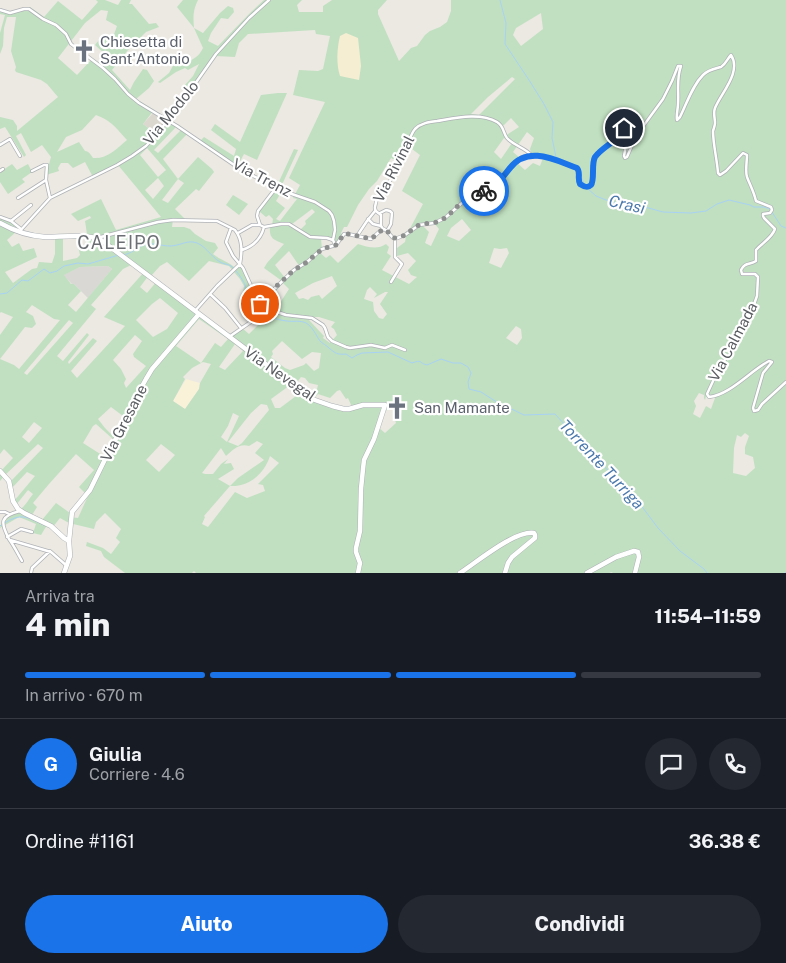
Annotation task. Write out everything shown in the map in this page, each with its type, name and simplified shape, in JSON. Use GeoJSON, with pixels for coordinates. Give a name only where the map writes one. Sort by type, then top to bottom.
{"type":"FeatureCollection","features":[{"type":"Feature","properties":{"kind":"main road"},"geometry":{"type":"LineString","coordinates":[[0,223],[38,236],[95,238]]}},
{"type":"Feature","properties":{"kind":"main road","name":"Via Nevegal"},"geometry":{"type":"LineString","coordinates":[[95,238],[103,242],[312,399],[344,409],[363,405],[385,405],[363,465],[361,526],[356,548],[360,564],[358,573]]}},
{"type":"Feature","properties":{"kind":"main road","name":"Via Gresane"},"geometry":{"type":"LineString","coordinates":[[64,573],[70,553],[69,541],[72,512],[90,490],[112,445],[127,420],[135,399],[154,366],[199,314]]}},
{"type":"Feature","properties":{"kind":"main road"},"geometry":{"type":"LineString","coordinates":[[0,471],[9,482],[13,501],[20,511],[51,526],[69,541]]}},
{"type":"Feature","properties":{"kind":"main road"},"geometry":{"type":"LineString","coordinates":[[460,573],[507,541],[528,533],[534,533],[536,535],[535,538],[510,559],[505,573]]}},
{"type":"Feature","properties":{"kind":"main road"},"geometry":{"type":"LineString","coordinates":[[587,573],[621,555],[634,551],[638,552],[639,555],[635,573]]}},
{"type":"Feature","properties":{"kind":"street","name":"Via Modolo"},"geometry":{"type":"LineString","coordinates":[[20,231],[50,198],[132,156],[152,140],[190,91],[218,50],[269,0]]}},
{"type":"Feature","properties":{"kind":"street","name":"Via Trenz"},"geometry":{"type":"LineString","coordinates":[[0,10],[10,13],[29,9],[56,25],[66,34],[71,44],[103,68],[134,100],[243,171],[276,188],[315,202],[330,212],[335,225],[333,240],[335,246]]}},
{"type":"Feature","properties":{"kind":"street","name":"Via Calmada"},"geometry":{"type":"LineString","coordinates":[[416,128],[424,123],[468,116],[496,121],[502,127],[508,139],[526,149],[532,156],[548,157],[577,168],[580,174],[579,182],[586,187],[591,185],[592,182],[592,169],[595,158],[617,137],[627,121],[629,121],[631,122],[624,158],[627,157],[636,136],[663,99],[678,66],[682,66],[678,74],[676,117],[678,120],[696,83],[704,74],[726,63],[731,55],[734,61],[733,72],[728,85],[713,110],[715,122],[713,131],[718,173],[720,175],[726,171],[743,153],[747,155],[746,175],[755,194],[756,201],[769,206],[771,211],[763,214],[763,216],[775,229],[774,234],[756,250],[756,262],[748,263],[741,270],[742,274],[755,274],[758,277],[758,296],[738,334],[732,352],[721,364],[707,394],[708,397],[714,396],[736,385],[759,366],[769,361],[772,362],[763,373],[753,408],[758,410],[786,382]]}},
{"type":"Feature","properties":{"kind":"street","name":"Via Rivinal"},"geometry":{"type":"LineString","coordinates":[[357,236],[375,211],[377,200],[397,170],[407,149],[411,134],[416,128]]}},
{"type":"Feature","properties":{"kind":"street"},"geometry":{"type":"LineString","coordinates":[[0,145],[10,139],[20,156]]}},
{"type":"Feature","properties":{"kind":"street"},"geometry":{"type":"LineString","coordinates":[[395,239],[402,237],[419,225],[432,224],[445,218],[473,195],[496,185],[518,159],[532,156]]}},
{"type":"Feature","properties":{"kind":"street"},"geometry":{"type":"LineString","coordinates":[[32,171],[47,165],[46,180],[50,198]]}},
{"type":"Feature","properties":{"kind":"street"},"geometry":{"type":"LineString","coordinates":[[18,198],[46,180]]}},
{"type":"Feature","properties":{"kind":"street"},"geometry":{"type":"LineString","coordinates":[[242,250],[258,241],[262,226],[257,216],[258,211],[276,188]]}},
{"type":"Feature","properties":{"kind":"street"},"geometry":{"type":"LineString","coordinates":[[11,221],[31,205]]}},
{"type":"Feature","properties":{"kind":"street","name":"Via Rivinal"},"geometry":{"type":"LineString","coordinates":[[375,211],[380,213],[388,210],[392,213],[392,223],[387,231]]}},
{"type":"Feature","properties":{"kind":"street","name":"Via Rivinal"},"geometry":{"type":"LineString","coordinates":[[368,219],[382,228],[380,213]]}},
{"type":"Feature","properties":{"kind":"street"},"geometry":{"type":"LineString","coordinates":[[0,216],[11,221],[20,231]]}},
{"type":"Feature","properties":{"kind":"street"},"geometry":{"type":"LineString","coordinates":[[95,238],[165,220],[217,221],[238,233],[242,244],[240,264],[195,311]]}},
{"type":"Feature","properties":{"kind":"street"},"geometry":{"type":"LineString","coordinates":[[238,233],[252,225],[289,224],[310,236],[333,240]]}},
{"type":"Feature","properties":{"kind":"street"},"geometry":{"type":"LineString","coordinates":[[231,228],[226,242],[233,256],[240,264],[260,305],[286,315],[312,318],[323,325],[328,337],[332,341],[346,347],[372,346],[385,348],[392,345],[405,350]]}},
{"type":"Feature","properties":{"kind":"street"},"geometry":{"type":"LineString","coordinates":[[230,337],[258,316],[257,311],[268,294],[296,268],[307,262],[322,249],[335,246],[344,234],[371,239],[382,228],[395,239]]}},
{"type":"Feature","properties":{"kind":"street"},"geometry":{"type":"LineString","coordinates":[[391,282],[402,264],[395,257],[395,239]]}},
{"type":"Feature","properties":{"kind":"street"},"geometry":{"type":"LineString","coordinates":[[210,294],[225,308],[241,328]]}},
{"type":"Feature","properties":{"kind":"street"},"geometry":{"type":"LineString","coordinates":[[20,511],[4,517],[1,523],[3,530],[22,561]]}},
{"type":"Feature","properties":{"kind":"street"},"geometry":{"type":"LineString","coordinates":[[0,512],[9,514]]}},
{"type":"Feature","properties":{"kind":"street"},"geometry":{"type":"LineString","coordinates":[[8,538],[21,530],[32,532]]}},
{"type":"Feature","properties":{"kind":"street"},"geometry":{"type":"LineString","coordinates":[[8,538],[50,551],[67,566]]}},
{"type":"Feature","properties":{"kind":"street"},"geometry":{"type":"LineString","coordinates":[[31,573],[32,568],[50,551]]}},
{"type":"Feature","properties":{"kind":"shaded area"},"geometry":{"type":"Polygon","coordinates":[[[154,112],[167,120],[155,133],[143,124],[154,112]]]}},
{"type":"Feature","properties":{"kind":"shaded area"},"geometry":{"type":"Polygon","coordinates":[[[108,266],[112,269],[88,298],[63,275],[80,267],[108,266]]]}},
{"type":"Feature","properties":{"kind":"shaded area"},"geometry":{"type":"Polygon","coordinates":[[[186,379],[200,383],[199,389],[185,409],[173,401],[186,379]]]}},
{"type":"Feature","properties":{"kind":"green space"},"geometry":{"type":"Polygon","coordinates":[[[96,0],[105,0],[118,5],[121,0],[131,0],[129,4],[132,4],[149,24],[156,23],[159,27],[146,32],[112,70],[130,90],[143,69],[147,70],[154,81],[136,99],[154,110],[143,124],[155,133],[167,120],[177,126],[154,150],[158,153],[182,129],[188,133],[163,159],[178,179],[198,157],[214,172],[199,191],[196,189],[175,209],[185,219],[173,219],[172,227],[190,229],[206,241],[215,243],[218,248],[213,254],[236,269],[240,265],[258,302],[263,304],[282,281],[264,268],[284,244],[274,240],[270,234],[270,226],[272,226],[273,219],[269,215],[266,217],[257,210],[276,188],[294,149],[298,150],[280,189],[282,191],[276,201],[285,208],[276,219],[280,221],[297,199],[293,198],[300,185],[289,178],[325,102],[293,95],[299,70],[318,71],[323,69],[330,36],[316,34],[315,30],[248,34],[239,43],[235,57],[216,56],[190,91],[185,85],[193,76],[199,64],[188,70],[185,68],[160,83],[158,82],[169,73],[174,64],[191,60],[198,56],[203,48],[194,28],[203,33],[228,6],[233,8],[234,12],[228,19],[221,18],[208,41],[218,46],[264,0],[302,0],[297,5],[299,12],[323,12],[323,6],[332,0],[387,0],[378,10],[378,14],[399,61],[411,48],[417,46],[425,35],[447,22],[451,11],[451,0],[786,0],[786,573],[196,573],[194,571],[192,573],[125,573],[104,557],[101,551],[86,546],[87,542],[103,548],[111,554],[120,542],[116,538],[121,529],[105,513],[96,522],[94,529],[69,523],[60,518],[52,528],[47,525],[41,535],[33,533],[36,524],[19,517],[0,528],[3,521],[22,508],[33,494],[28,490],[16,505],[14,501],[35,476],[27,472],[11,489],[10,482],[43,448],[38,444],[0,481],[0,472],[13,458],[4,449],[0,454],[0,359],[0,335],[13,317],[0,313],[0,217],[13,224],[18,230],[7,240],[12,247],[19,243],[23,251],[34,248],[37,257],[5,272],[13,283],[32,269],[37,268],[39,262],[52,263],[55,254],[55,236],[63,237],[63,261],[77,258],[80,255],[78,246],[88,245],[87,239],[72,239],[72,237],[87,234],[85,221],[91,218],[90,216],[78,221],[71,214],[101,199],[116,230],[161,217],[118,165],[93,177],[85,162],[73,168],[68,163],[61,163],[58,168],[59,171],[46,175],[51,157],[42,145],[31,152],[21,133],[16,136],[26,155],[24,157],[5,127],[0,129],[0,117],[13,120],[17,126],[17,131],[58,97],[41,80],[16,72],[11,51],[16,17],[7,17],[0,54],[0,33],[5,15],[0,14],[0,8],[12,13],[30,7],[44,17],[58,1],[82,20],[98,2],[96,0]],[[101,10],[85,23],[58,58],[77,75],[91,60],[99,62],[106,55],[95,45],[103,35],[112,40],[117,26],[106,20],[108,11],[101,10]],[[541,13],[516,28],[513,35],[521,46],[543,29],[541,13]],[[512,77],[471,114],[479,115],[515,79],[512,77]],[[96,115],[82,130],[66,137],[57,152],[79,142],[93,158],[98,158],[112,153],[127,140],[110,122],[96,115]],[[511,118],[502,127],[505,136],[519,127],[511,118]],[[527,132],[513,152],[520,158],[516,162],[525,170],[533,163],[540,166],[543,158],[532,156],[530,149],[534,138],[527,132]],[[504,138],[494,152],[501,159],[512,143],[504,138]],[[408,146],[400,163],[391,158],[377,181],[358,205],[347,227],[344,227],[342,235],[334,245],[334,241],[321,238],[322,250],[319,252],[326,258],[330,255],[338,263],[358,244],[376,247],[386,244],[389,247],[387,253],[391,256],[382,270],[409,284],[417,277],[411,275],[408,270],[416,261],[408,253],[397,256],[397,248],[405,242],[406,236],[423,204],[402,191],[420,155],[408,146]],[[147,148],[140,155],[158,177],[166,170],[147,148]],[[158,178],[145,190],[153,199],[164,186],[158,178]],[[178,179],[162,200],[168,203],[184,183],[178,179]],[[312,209],[292,224],[300,230],[306,224],[305,221],[315,212],[312,209]],[[462,219],[451,228],[447,236],[459,241],[471,230],[462,219]],[[434,223],[423,226],[429,232],[425,243],[431,246],[439,229],[434,223]],[[494,248],[489,263],[501,268],[509,253],[507,248],[494,248]],[[289,251],[275,265],[285,278],[300,267],[289,251]],[[209,261],[189,281],[167,262],[160,266],[151,276],[149,275],[140,287],[147,293],[157,281],[231,337],[242,328],[249,334],[264,319],[248,304],[243,293],[244,286],[229,266],[209,261]],[[135,263],[123,269],[91,305],[96,309],[57,356],[63,361],[87,333],[89,335],[68,362],[69,364],[93,338],[97,341],[71,371],[77,378],[125,326],[104,317],[145,271],[135,263]],[[108,266],[80,267],[64,275],[71,284],[74,284],[81,291],[68,305],[76,312],[112,269],[108,266]],[[332,276],[313,283],[295,293],[299,299],[308,300],[319,295],[322,299],[337,286],[332,276]],[[283,283],[268,300],[268,305],[278,306],[289,289],[283,283]],[[370,287],[364,299],[373,302],[374,311],[379,318],[383,319],[387,314],[380,304],[388,292],[374,298],[377,294],[370,287]],[[160,298],[136,320],[153,337],[167,329],[178,313],[160,298]],[[32,305],[26,312],[33,316],[36,324],[32,328],[25,327],[0,359],[19,369],[60,320],[54,319],[32,305]],[[312,317],[309,320],[324,336],[323,338],[330,343],[337,335],[331,327],[335,322],[319,317],[312,317]],[[199,319],[176,346],[201,363],[215,343],[221,347],[228,339],[199,319]],[[69,320],[24,373],[27,375],[73,323],[69,320]],[[516,326],[506,338],[517,345],[522,338],[521,329],[516,326]],[[135,335],[113,360],[121,369],[126,379],[124,383],[126,388],[146,366],[134,357],[133,354],[142,341],[135,335]],[[282,341],[272,351],[271,357],[290,370],[306,363],[314,371],[319,368],[321,353],[312,352],[302,359],[282,341]],[[235,344],[219,367],[225,370],[243,351],[235,344]],[[203,362],[192,368],[183,377],[185,379],[173,401],[185,409],[199,389],[200,383],[211,364],[203,362]],[[301,377],[295,385],[293,383],[271,399],[275,408],[280,408],[300,393],[343,410],[352,407],[348,398],[346,399],[340,390],[330,398],[318,394],[315,397],[318,385],[309,383],[305,378],[301,377]],[[699,393],[694,401],[696,406],[693,414],[700,418],[706,406],[711,409],[715,398],[714,395],[706,396],[705,400],[704,395],[699,393]],[[261,404],[251,413],[228,442],[238,446],[242,443],[269,410],[267,405],[261,404]],[[398,405],[383,412],[378,427],[385,433],[396,423],[395,420],[401,416],[402,407],[398,405]],[[111,407],[98,419],[115,438],[127,419],[111,407]],[[233,413],[221,437],[227,442],[239,416],[233,413]],[[34,422],[22,437],[29,443],[42,428],[34,422]],[[96,424],[83,443],[105,457],[114,440],[96,424]],[[745,433],[741,437],[737,435],[734,448],[733,473],[746,476],[755,468],[753,457],[745,454],[745,447],[749,436],[745,433]],[[257,441],[249,446],[239,446],[226,456],[221,448],[202,473],[213,474],[228,459],[224,464],[231,463],[234,469],[218,479],[230,486],[264,460],[255,453],[263,444],[257,441]],[[161,444],[146,460],[159,472],[175,455],[161,444]],[[76,454],[33,503],[37,507],[32,515],[42,520],[56,503],[70,513],[70,517],[78,518],[88,496],[79,487],[94,470],[76,454]],[[270,456],[260,474],[249,482],[230,486],[204,516],[202,524],[208,527],[235,492],[247,498],[265,491],[263,485],[258,484],[279,463],[270,456]]]}},
{"type":"Feature","properties":{"kind":"green space"},"geometry":{"type":"Polygon","coordinates":[[[183,0],[198,0],[194,10],[194,28],[177,7],[183,0]]]}},
{"type":"Feature","properties":{"kind":"green space"},"geometry":{"type":"Polygon","coordinates":[[[287,93],[257,160],[244,154],[237,167],[200,141],[204,137],[234,156],[236,149],[211,130],[215,124],[240,142],[261,95],[287,93]]]}},
{"type":"Feature","properties":{"kind":"green space"},"geometry":{"type":"Polygon","coordinates":[[[12,164],[17,170],[28,164],[32,172],[22,179],[25,182],[8,194],[0,182],[0,172],[12,164]]]}},
{"type":"Feature","properties":{"kind":"green space"},"geometry":{"type":"Polygon","coordinates":[[[233,195],[248,204],[239,215],[226,205],[233,195]]]}},
{"type":"Feature","properties":{"kind":"sand"},"geometry":{"type":"Polygon","coordinates":[[[346,33],[358,38],[361,66],[359,80],[340,76],[337,61],[338,46],[340,36],[346,33]]]}},
{"type":"Feature","properties":{"kind":"waterway","name":"Crasi"},"geometry":{"type":"LineString","coordinates":[[500,0],[506,23],[505,44],[544,104],[553,122],[552,138],[556,157],[580,168],[585,185]]}},
{"type":"Feature","properties":{"kind":"waterway","name":"Crasi"},"geometry":{"type":"LineString","coordinates":[[587,188],[596,196],[606,200],[663,212],[691,213],[706,211],[717,204],[729,200],[754,207],[764,207],[770,209],[781,226],[786,228]]}},
{"type":"Feature","properties":{"kind":"waterway","name":"Torrente Turriga"},"geometry":{"type":"LineString","coordinates":[[123,255],[147,244],[170,246],[190,242],[197,243],[221,263],[230,265],[235,270],[244,282],[250,303],[273,318],[308,324],[320,341],[336,353],[346,354],[352,358],[362,353],[388,352],[412,363],[419,361],[427,365],[441,359],[453,363],[461,363],[468,367],[471,373],[468,382],[469,389],[481,392],[524,415],[555,414],[637,500],[658,528],[680,551],[707,573]]}},
{"type":"Feature","properties":{"kind":"waterway","name":"Torrente Turriga"},"geometry":{"type":"LineString","coordinates":[[0,294],[7,293],[22,280],[28,281],[44,269],[50,273],[64,266],[78,263],[88,264],[119,255]]}},
{"type":"Feature","properties":{"kind":"waterway"},"geometry":{"type":"LineString","coordinates":[[3,524],[9,520],[24,517],[44,525]]}},
{"type":"Feature","properties":{"kind":"way so far"},"geometry":{"type":"LineString","coordinates":[[260,304],[263,304],[268,294],[296,268],[307,262],[322,249],[336,245],[344,234],[371,239],[384,229],[396,239],[419,225],[438,222],[473,195],[484,191]]}},
{"type":"Feature","properties":{"kind":"place","name":"Chiesetta di Sant'Antonio"},"geometry":{"type":"Point","coordinates":[84,51]}},
{"type":"Feature","properties":{"kind":"place","name":"San Mamante"},"geometry":{"type":"Point","coordinates":[397,408]}},
{"type":"Feature","properties":{"kind":"district","name":"CALEIPO"},"geometry":{"type":"Point","coordinates":[119,243]}},
{"type":"Feature","properties":{"kind":"route"},"geometry":{"type":"LineString","coordinates":[[484,191],[496,185],[518,159],[532,156],[548,157],[577,168],[580,174],[578,179],[580,184],[587,187],[591,185],[593,180],[592,169],[595,158],[624,128]]}}]}
